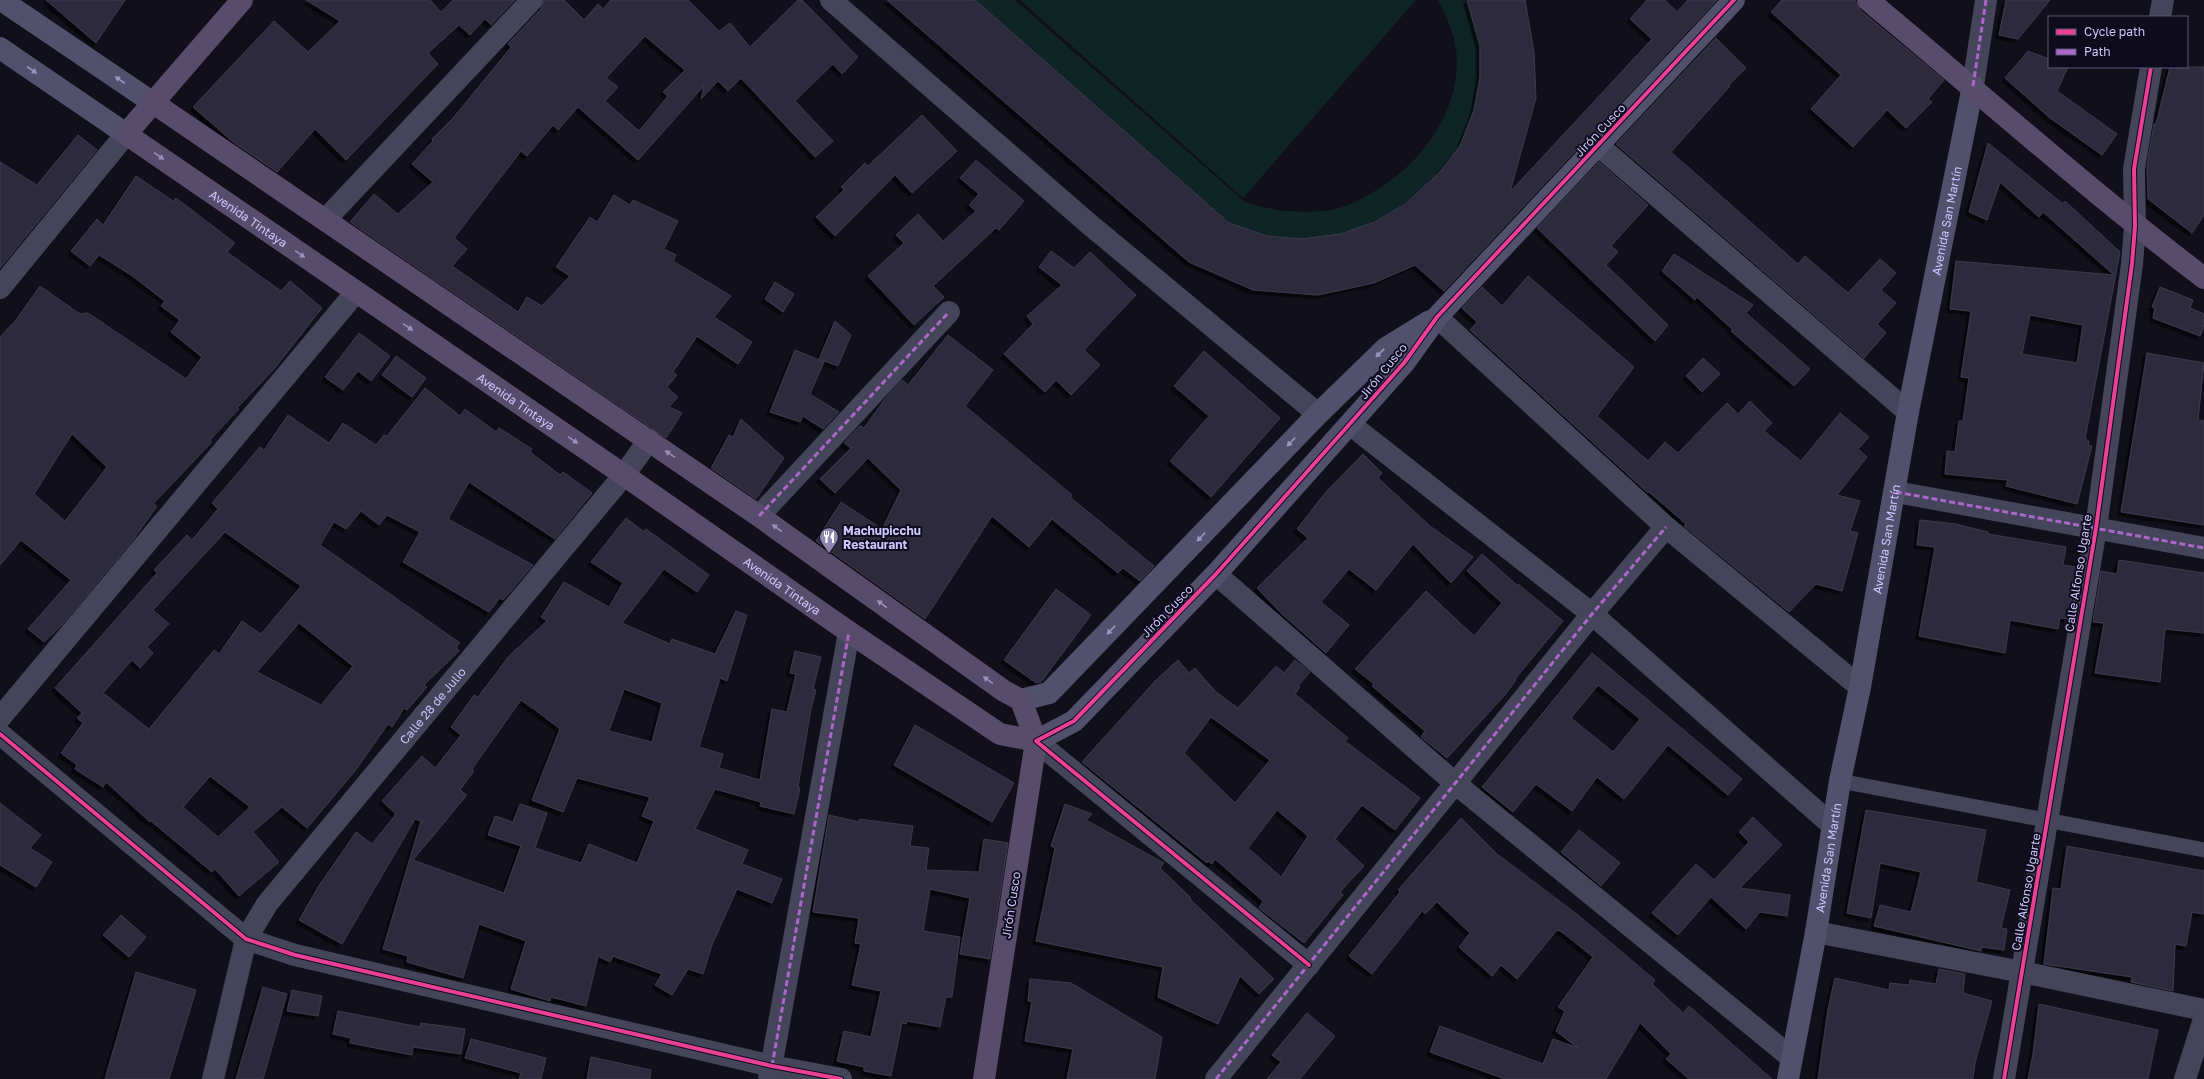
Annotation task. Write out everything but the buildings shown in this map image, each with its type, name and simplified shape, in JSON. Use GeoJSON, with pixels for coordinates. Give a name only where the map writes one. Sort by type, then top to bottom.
{"type":"FeatureCollection","features":[{"type":"Feature","properties":{"kind":"main road"},"geometry":{"type":"LineString","coordinates":[[126,134],[152,102],[242,0]]}},
{"type":"Feature","properties":{"kind":"main road"},"geometry":{"type":"LineString","coordinates":[[1868,0],[1973,86],[2135,226],[2204,278]]}},
{"type":"Feature","properties":{"kind":"main road"},"geometry":{"type":"LineString","coordinates":[[152,102],[760,516],[1004,692],[1021,700],[1036,741]]}},
{"type":"Feature","properties":{"kind":"main road","name":"Avenida Tintaya"},"geometry":{"type":"LineString","coordinates":[[126,134],[624,475],[849,632],[1000,734],[1036,741]]}},
{"type":"Feature","properties":{"kind":"main road","name":"Jirón Cusco"},"geometry":{"type":"LineString","coordinates":[[984,1079],[1036,741]]}},
{"type":"Feature","properties":{"kind":"street"},"geometry":{"type":"LineString","coordinates":[[1,0],[152,102]]}},
{"type":"Feature","properties":{"kind":"street"},"geometry":{"type":"LineString","coordinates":[[325,220],[532,0]]}},
{"type":"Feature","properties":{"kind":"street"},"geometry":{"type":"LineString","coordinates":[[831,0],[1089,224],[1318,414]]}},
{"type":"Feature","properties":{"kind":"street","name":"Jirón Cusco"},"geometry":{"type":"LineString","coordinates":[[1036,741],[1074,721],[1216,574],[1351,425],[1404,363],[1437,318],[1734,0]]}},
{"type":"Feature","properties":{"kind":"street","name":"Avenida San Martín"},"geometry":{"type":"LineString","coordinates":[[1788,1079],[1816,932],[1840,781],[1860,688],[1896,492],[1908,412],[1973,86],[1986,0]]}},
{"type":"Feature","properties":{"kind":"street"},"geometry":{"type":"LineString","coordinates":[[2160,16],[2163,0]]}},
{"type":"Feature","properties":{"kind":"street","name":"Avenida Tintaya"},"geometry":{"type":"LineString","coordinates":[[0,48],[126,134]]}},
{"type":"Feature","properties":{"kind":"street","name":"Calle Alfonso Ugarte"},"geometry":{"type":"LineString","coordinates":[[2004,1079],[2096,528],[2132,264],[2135,226],[2134,169],[2152,68]]}},
{"type":"Feature","properties":{"kind":"street"},"geometry":{"type":"LineString","coordinates":[[0,288],[126,134]]}},
{"type":"Feature","properties":{"kind":"street"},"geometry":{"type":"LineString","coordinates":[[1598,146],[1908,412]]}},
{"type":"Feature","properties":{"kind":"street"},"geometry":{"type":"LineString","coordinates":[[0,718],[356,292]]}},
{"type":"Feature","properties":{"kind":"street"},"geometry":{"type":"LineString","coordinates":[[760,516],[949,312]]}},
{"type":"Feature","properties":{"kind":"street"},"geometry":{"type":"LineString","coordinates":[[1437,318],[1666,527],[1860,688]]}},
{"type":"Feature","properties":{"kind":"street","name":"Jirón Cusco"},"geometry":{"type":"LineString","coordinates":[[1021,700],[1049,693],[1318,414],[1386,348],[1437,318]]}},
{"type":"Feature","properties":{"kind":"street"},"geometry":{"type":"LineString","coordinates":[[1351,425],[1592,614],[1832,825]]}},
{"type":"Feature","properties":{"kind":"street","name":"Calle 28 de Julio"},"geometry":{"type":"LineString","coordinates":[[213,1079],[246,939],[267,904],[624,475],[649,440]]}},
{"type":"Feature","properties":{"kind":"street"},"geometry":{"type":"LineString","coordinates":[[1896,492],[2204,548]]}},
{"type":"Feature","properties":{"kind":"street"},"geometry":{"type":"LineString","coordinates":[[1216,1079],[1592,614],[1666,527]]}},
{"type":"Feature","properties":{"kind":"street"},"geometry":{"type":"LineString","coordinates":[[1216,574],[1456,784],[1792,1058]]}},
{"type":"Feature","properties":{"kind":"street"},"geometry":{"type":"LineString","coordinates":[[771,1073],[849,632]]}},
{"type":"Feature","properties":{"kind":"street"},"geometry":{"type":"LineString","coordinates":[[0,734],[246,939],[295,955],[771,1073],[841,1079]]}},
{"type":"Feature","properties":{"kind":"street"},"geometry":{"type":"LineString","coordinates":[[1036,741],[1309,965]]}},
{"type":"Feature","properties":{"kind":"street"},"geometry":{"type":"LineString","coordinates":[[1816,932],[2022,972],[2204,1010]]}},
{"type":"Feature","properties":{"kind":"street"},"geometry":{"type":"LineString","coordinates":[[2185,1079],[2204,1019]]}},
{"type":"Feature","properties":{"kind":"lane"},"geometry":{"type":"LineString","coordinates":[[1840,781],[2204,850]]}},
{"type":"Feature","properties":{"kind":"green space"},"geometry":{"type":"Polygon","coordinates":[[[975,0],[1015,0],[1245,202],[1276,210],[1309,212],[1337,209],[1350,204],[1375,191],[1398,175],[1414,160],[1428,143],[1440,124],[1449,104],[1455,83],[1457,61],[1454,39],[1438,0],[1465,0],[1470,11],[1479,40],[1481,58],[1481,70],[1477,97],[1466,135],[1454,157],[1434,179],[1411,199],[1387,215],[1358,228],[1321,237],[1302,239],[1283,238],[1256,232],[1229,223],[975,0]]]}},
{"type":"Feature","properties":{"kind":"green space"},"geometry":{"type":"Polygon","coordinates":[[[1020,0],[1416,0],[1243,198],[1020,0]]]}},
{"type":"Feature","properties":{"kind":"marked path"},"geometry":{"type":"LineString","coordinates":[[1973,86],[1986,0]]}},
{"type":"Feature","properties":{"kind":"marked path"},"geometry":{"type":"LineString","coordinates":[[759,516],[949,312]]}},
{"type":"Feature","properties":{"kind":"marked path"},"geometry":{"type":"LineString","coordinates":[[1896,492],[2204,548]]}},
{"type":"Feature","properties":{"kind":"marked path"},"geometry":{"type":"LineString","coordinates":[[1216,1079],[1592,614],[1666,527]]}},
{"type":"Feature","properties":{"kind":"marked path"},"geometry":{"type":"LineString","coordinates":[[772,1066],[849,632]]}},
{"type":"Feature","properties":{"kind":"cycle path"},"geometry":{"type":"LineString","coordinates":[[1309,965],[1036,741],[1074,721],[1216,574],[1404,363],[1437,317],[1734,0]]}},
{"type":"Feature","properties":{"kind":"cycle path"},"geometry":{"type":"LineString","coordinates":[[2004,1079],[2096,528],[2132,264],[2135,226],[2134,169],[2151,68]]}},
{"type":"Feature","properties":{"kind":"cycle path"},"geometry":{"type":"LineString","coordinates":[[0,734],[246,939],[295,955],[772,1066],[841,1079]]}},
{"type":"Feature","properties":{"kind":"place","name":"Machupicchu Restaurant"},"geometry":{"type":"Point","coordinates":[829,554]}}]}
